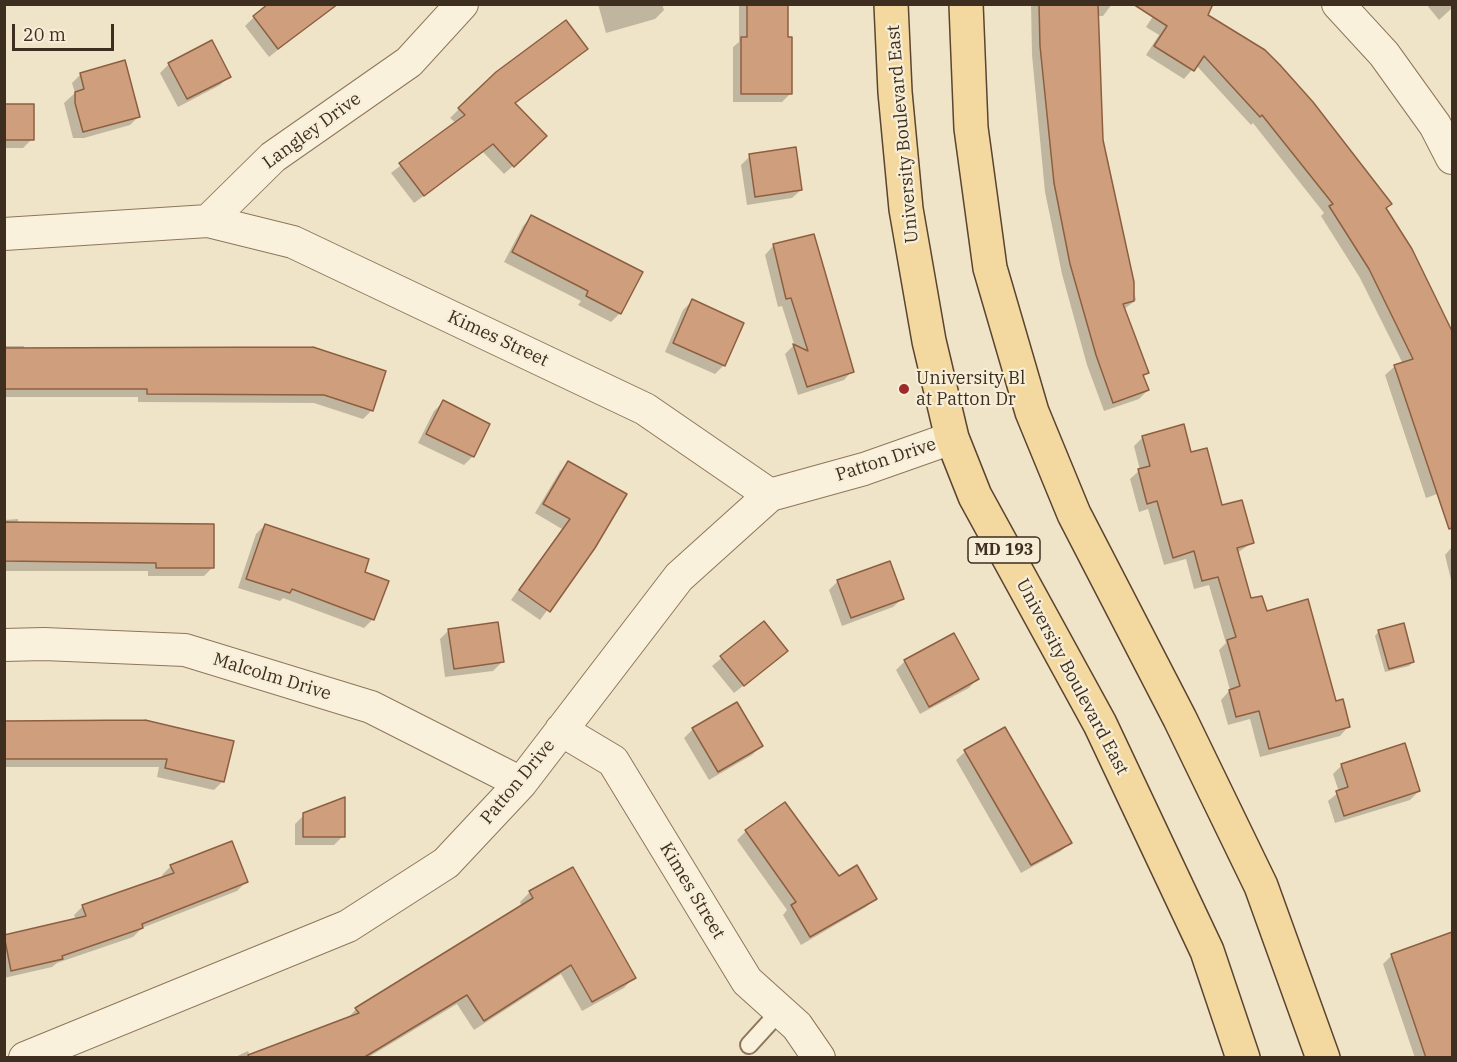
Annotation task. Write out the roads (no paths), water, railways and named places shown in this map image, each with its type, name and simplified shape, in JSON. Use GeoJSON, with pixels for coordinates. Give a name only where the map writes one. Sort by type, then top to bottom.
{"type":"FeatureCollection","features":[{"type":"Feature","properties":{"kind":"main road","name":"University Boulevard East"},"geometry":{"type":"LineString","coordinates":[[891,4],[895,92],[906,209],[929,341],[952,438],[975,496],[1100,724],[1207,951],[1243,1058]]}},
{"type":"Feature","properties":{"kind":"main road"},"geometry":{"type":"LineString","coordinates":[[966,4],[971,128],[990,268],[1032,412],[1074,514],[1180,719],[1261,886],[1323,1058]]}},
{"type":"Feature","properties":{"kind":"street","name":"Langley Drive"},"geometry":{"type":"LineString","coordinates":[[208,221],[273,157],[408,62],[462,4]]}},
{"type":"Feature","properties":{"kind":"street"},"geometry":{"type":"LineString","coordinates":[[1338,4],[1444,121],[1452,158]]}},
{"type":"Feature","properties":{"kind":"street"},"geometry":{"type":"LineString","coordinates":[[4,234],[208,221]]}},
{"type":"Feature","properties":{"kind":"street","name":"Kimes Street"},"geometry":{"type":"LineString","coordinates":[[208,221],[293,242],[645,409],[770,495]]}},
{"type":"Feature","properties":{"kind":"street","name":"Patton Drive"},"geometry":{"type":"LineString","coordinates":[[25,1058],[348,926],[446,863],[521,783],[679,577],[770,495],[864,469],[952,438]]}},
{"type":"Feature","properties":{"kind":"street","name":"Malcolm Drive"},"geometry":{"type":"LineString","coordinates":[[4,645],[44,644],[185,650],[371,707],[521,783]]}},
{"type":"Feature","properties":{"kind":"street","name":"Kimes Street"},"geometry":{"type":"LineString","coordinates":[[561,730],[613,761],[747,981],[797,1026],[819,1058]]}},
{"type":"Feature","properties":{"kind":"lane"},"geometry":{"type":"LineString","coordinates":[[749,1045],[780,1011]]}},
{"type":"Feature","properties":{"kind":"place","name":"University Bl at Patton Dr"},"geometry":{"type":"Point","coordinates":[904,389]}}]}
